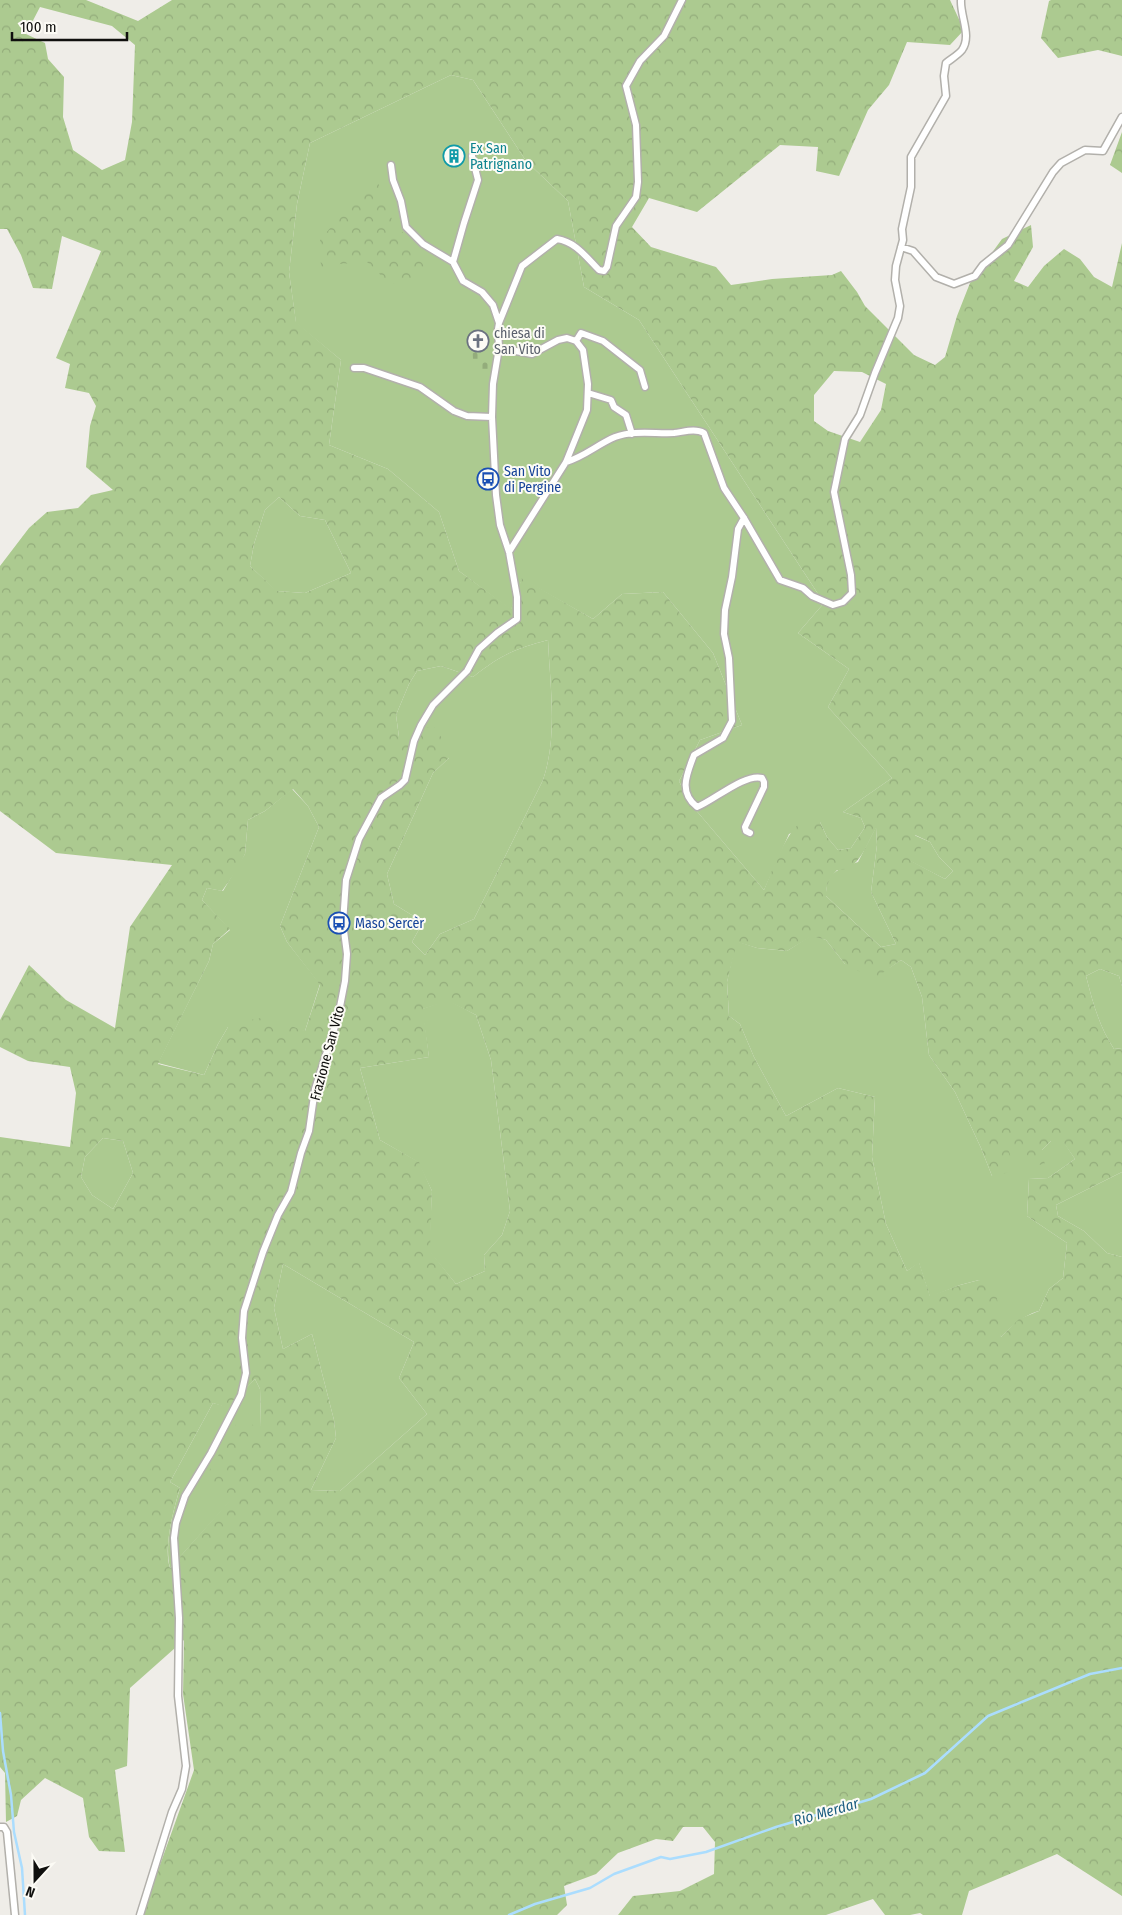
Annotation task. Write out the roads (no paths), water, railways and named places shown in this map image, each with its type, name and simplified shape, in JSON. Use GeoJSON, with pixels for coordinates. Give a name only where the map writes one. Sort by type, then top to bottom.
{"type":"FeatureCollection","features":[{"type":"Feature","properties":{"kind":"street"},"geometry":{"type":"LineString","coordinates":[[499,323],[522,266],[557,239],[566,240],[576,247],[599,270],[604,271],[607,267],[616,226],[636,197],[638,182],[636,125],[626,86],[640,61],[664,36],[682,0]]}},
{"type":"Feature","properties":{"kind":"street"},"geometry":{"type":"LineString","coordinates":[[566,462],[574,460],[617,437],[632,434],[698,430],[704,434],[724,488],[780,580],[804,588],[812,596],[833,605],[843,602],[852,593],[851,575],[834,492],[845,439],[860,415],[898,318],[900,306],[895,280],[896,266],[901,247],[905,206],[911,187],[911,157],[946,96],[944,76],[946,62],[962,50],[965,41],[966,34],[960,10],[961,0]]}},
{"type":"Feature","properties":{"kind":"street"},"geometry":{"type":"LineString","coordinates":[[901,247],[913,251],[936,277],[954,284],[976,276],[983,265],[1008,245],[1053,172],[1069,158],[1085,150],[1103,151],[1122,117]]}},
{"type":"Feature","properties":{"kind":"street"},"geometry":{"type":"LineString","coordinates":[[453,262],[478,180],[472,156]]}},
{"type":"Feature","properties":{"kind":"street"},"geometry":{"type":"LineString","coordinates":[[391,165],[393,180],[401,201],[406,228],[423,244],[453,262],[463,281],[482,292],[493,305],[499,323],[499,348],[493,384],[492,418],[496,495],[500,525],[509,552]]}},
{"type":"Feature","properties":{"kind":"street"},"geometry":{"type":"LineString","coordinates":[[576,341],[581,333],[603,341],[640,370],[645,387]]}},
{"type":"Feature","properties":{"kind":"street"},"geometry":{"type":"LineString","coordinates":[[499,348],[532,354],[558,340],[567,338],[576,341],[583,350],[588,384],[587,410],[566,462],[509,552]]}},
{"type":"Feature","properties":{"kind":"street"},"geometry":{"type":"LineString","coordinates":[[354,368],[364,368],[420,387],[454,411],[467,416],[492,418]]}},
{"type":"Feature","properties":{"kind":"street"},"geometry":{"type":"LineString","coordinates":[[588,393],[611,400],[614,407],[626,415],[632,434]]}},
{"type":"Feature","properties":{"kind":"street"},"geometry":{"type":"LineString","coordinates":[[744,518],[738,529],[732,577],[725,610],[724,634],[729,658],[732,721],[723,738],[694,755],[684,782],[689,799],[697,807],[735,786],[757,777],[762,778],[764,787],[745,827],[746,832],[750,833]]}},
{"type":"Feature","properties":{"kind":"street","name":"Frazione San Vito"},"geometry":{"type":"LineString","coordinates":[[140,1915],[172,1812],[182,1789],[186,1766],[178,1696],[179,1618],[174,1556],[176,1523],[185,1496],[211,1453],[241,1395],[246,1373],[242,1338],[244,1311],[271,1234],[285,1202],[292,1192],[301,1153],[309,1131],[314,1089],[340,1008],[347,954],[343,923],[346,880],[359,839],[382,798],[405,780],[414,741],[433,705],[467,670],[480,649],[497,633],[517,619],[517,597],[509,552]]}},
{"type":"Feature","properties":{"kind":"street"},"geometry":{"type":"LineString","coordinates":[[0,1827],[4,1827],[7,1832],[15,1915]]}},
{"type":"Feature","properties":{"kind":"waterway","name":"Rio Merdar"},"geometry":{"type":"LineString","coordinates":[[509,1915],[535,1904],[590,1888],[614,1874],[661,1857],[670,1859],[706,1852],[776,1827],[871,1799],[925,1773],[988,1716],[1090,1674],[1122,1668]]}},
{"type":"Feature","properties":{"kind":"waterway","name":"Rio Merdar"},"geometry":{"type":"LineString","coordinates":[[0,1713],[14,1832],[22,1868],[25,1915]]}},
{"type":"Feature","properties":{"kind":"place","name":"Ex San Patrignano"},"geometry":{"type":"Point","coordinates":[454,156]}},
{"type":"Feature","properties":{"kind":"place","name":"chiesa di San Vito"},"geometry":{"type":"Point","coordinates":[478,341]}},
{"type":"Feature","properties":{"kind":"place","name":"San Vito di Pergine"},"geometry":{"type":"Point","coordinates":[488,479]}},
{"type":"Feature","properties":{"kind":"place","name":"Maso Sercèr"},"geometry":{"type":"Point","coordinates":[339,923]}}]}
